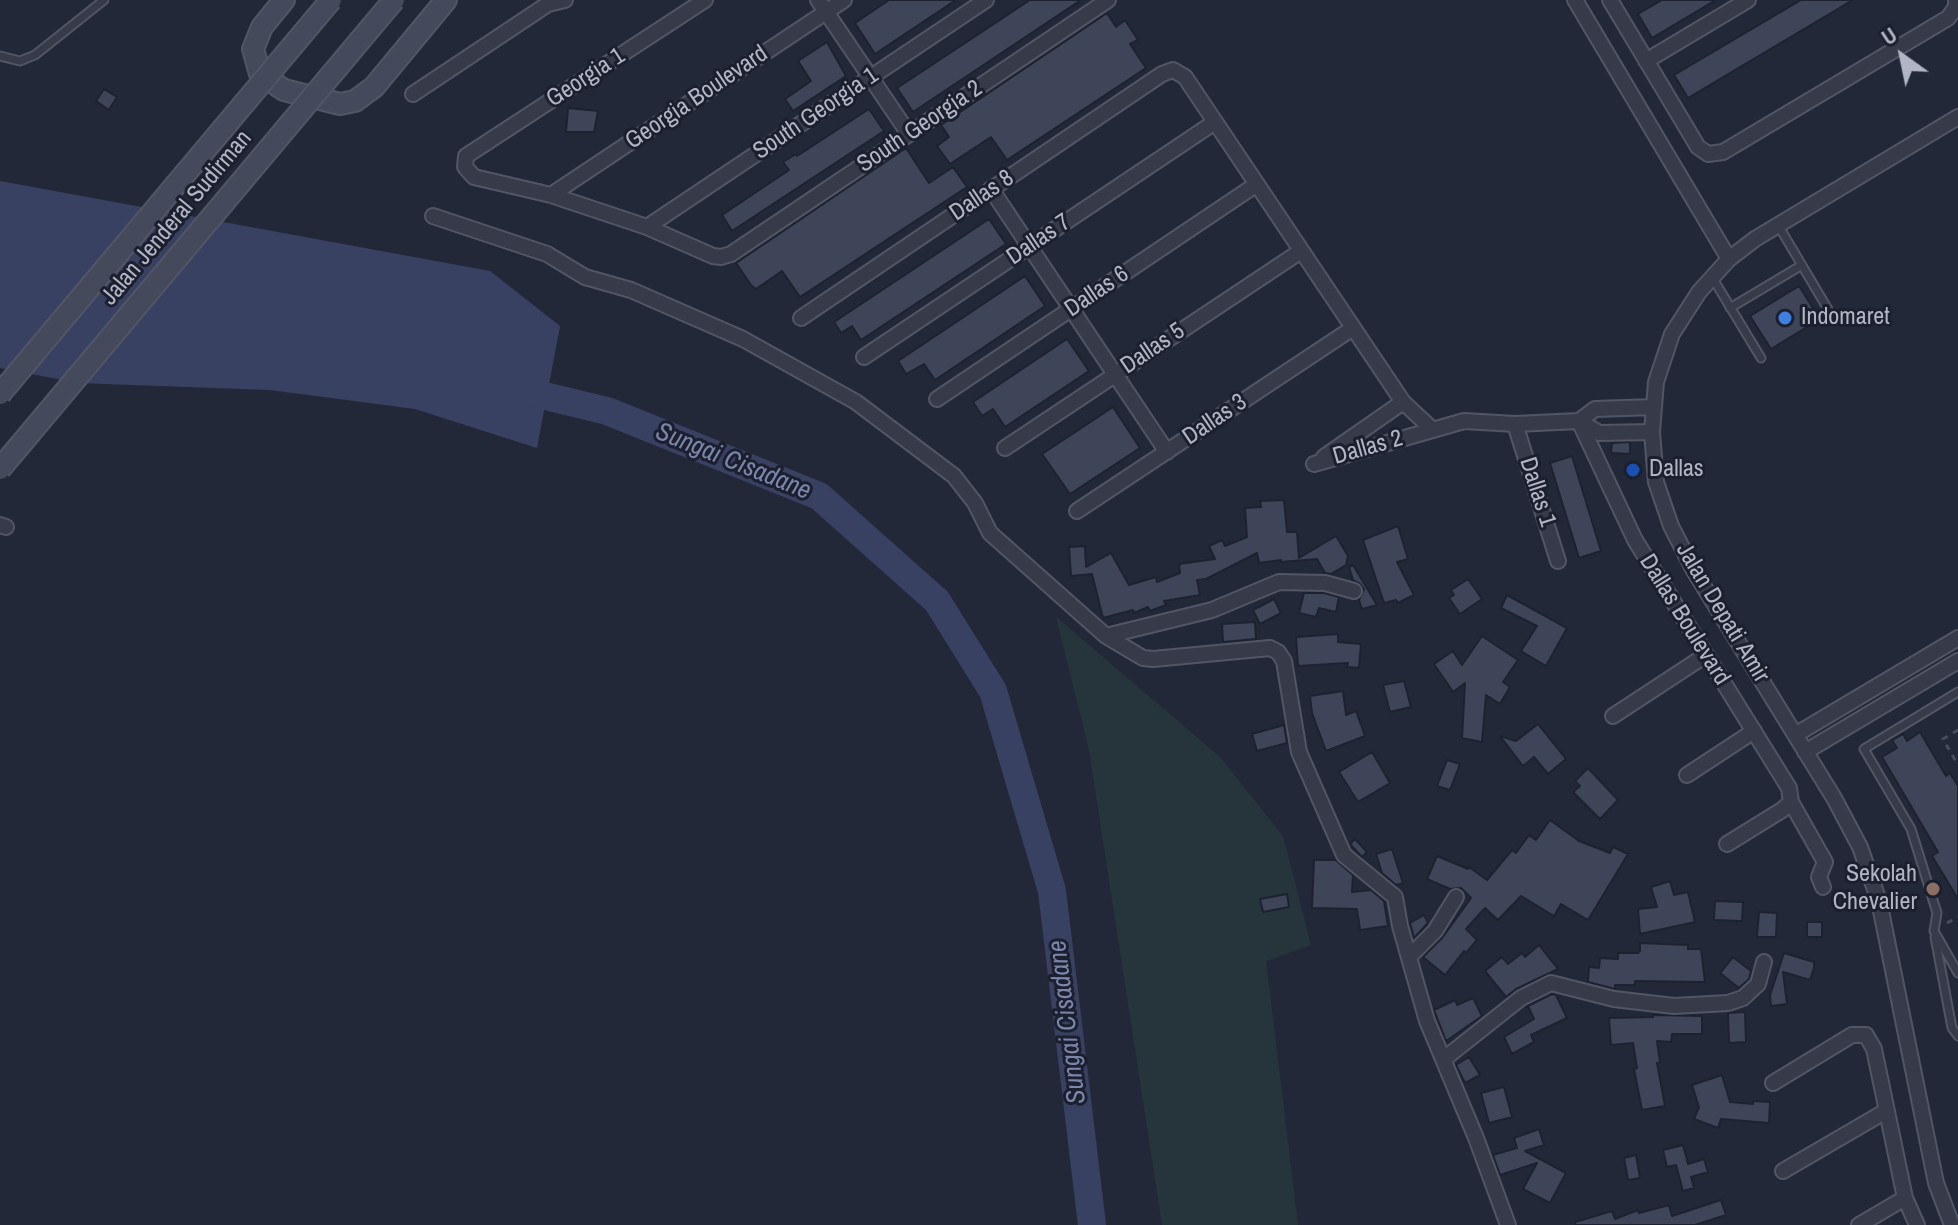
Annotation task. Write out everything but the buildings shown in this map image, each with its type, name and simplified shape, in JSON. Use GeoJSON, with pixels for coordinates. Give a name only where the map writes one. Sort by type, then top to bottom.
{"type":"FeatureCollection","features":[{"type":"Feature","properties":{"kind":"main road"},"geometry":{"type":"LineString","coordinates":[[284,0],[262,27],[253,49],[260,74],[284,90],[340,104],[355,101],[374,87],[446,0]]}},
{"type":"Feature","properties":{"kind":"main road","name":"Jalan Jenderal Sudirman"},"geometry":{"type":"LineString","coordinates":[[0,394],[331,0]]}},
{"type":"Feature","properties":{"kind":"main road","name":"Jalan Jenderal Sudirman"},"geometry":{"type":"LineString","coordinates":[[0,469],[394,0]]}},
{"type":"Feature","properties":{"kind":"street"},"geometry":{"type":"LineString","coordinates":[[413,94],[548,4],[565,0]]}},
{"type":"Feature","properties":{"kind":"street","name":"Georgia 1"},"geometry":{"type":"LineString","coordinates":[[551,195],[474,177],[465,167],[466,156],[705,0]]}},
{"type":"Feature","properties":{"kind":"street","name":"Georgia Boulevard"},"geometry":{"type":"LineString","coordinates":[[551,195],[822,6],[844,0]]}},
{"type":"Feature","properties":{"kind":"street","name":"South Georgia 1"},"geometry":{"type":"LineString","coordinates":[[647,227],[986,0]]}},
{"type":"Feature","properties":{"kind":"street","name":"South Georgia 2"},"geometry":{"type":"LineString","coordinates":[[647,227],[713,256],[731,254],[1108,0]]}},
{"type":"Feature","properties":{"kind":"street"},"geometry":{"type":"LineString","coordinates":[[1575,0],[1729,259]]}},
{"type":"Feature","properties":{"kind":"street"},"geometry":{"type":"LineString","coordinates":[[1610,0],[1698,147],[1708,154],[1723,152],[1948,18],[1956,7],[1956,0]]}},
{"type":"Feature","properties":{"kind":"street"},"geometry":{"type":"LineString","coordinates":[[1646,61],[1748,0]]}},
{"type":"Feature","properties":{"kind":"street"},"geometry":{"type":"LineString","coordinates":[[822,6],[909,134]]}},
{"type":"Feature","properties":{"kind":"street","name":"Dallas 8"},"geometry":{"type":"LineString","coordinates":[[801,318],[1162,74],[1173,70],[1185,77],[1215,122]]}},
{"type":"Feature","properties":{"kind":"street","name":"Jalan Depati Amir"},"geometry":{"type":"LineString","coordinates":[[1952,1225],[1936,1183],[1879,901],[1860,847],[1693,569],[1671,526],[1656,482],[1652,432],[1656,382],[1672,334],[1699,292],[1729,259],[1778,225],[1958,117]]}},
{"type":"Feature","properties":{"kind":"street"},"geometry":{"type":"LineString","coordinates":[[1215,122],[1403,402],[1433,430],[1464,421],[1515,424],[1579,421],[1599,433],[1652,432]]}},
{"type":"Feature","properties":{"kind":"street","name":"Dallas 7"},"geometry":{"type":"LineString","coordinates":[[864,357],[1215,122]]}},
{"type":"Feature","properties":{"kind":"street","name":"Dallas 6"},"geometry":{"type":"LineString","coordinates":[[937,399],[1257,184]]}},
{"type":"Feature","properties":{"kind":"street"},"geometry":{"type":"LineString","coordinates":[[991,189],[1167,452]]}},
{"type":"Feature","properties":{"kind":"street"},"geometry":{"type":"LineString","coordinates":[[551,195],[647,227]]}},
{"type":"Feature","properties":{"kind":"street"},"geometry":{"type":"LineString","coordinates":[[433,216],[547,254],[585,277],[631,290],[687,314],[743,339],[856,402],[954,476],[975,503],[990,533],[1106,636],[1147,659],[1270,648],[1278,652],[1286,670],[1299,752],[1344,855],[1395,897],[1427,1021],[1508,1225]]}},
{"type":"Feature","properties":{"kind":"street","name":"Dallas 5"},"geometry":{"type":"LineString","coordinates":[[1005,448],[1301,251]]}},
{"type":"Feature","properties":{"kind":"street","name":"Dallas 3"},"geometry":{"type":"LineString","coordinates":[[1077,511],[1353,328]]}},
{"type":"Feature","properties":{"kind":"street","name":"Dallas 2"},"geometry":{"type":"LineString","coordinates":[[1403,402],[1314,464],[1433,430]]}},
{"type":"Feature","properties":{"kind":"street"},"geometry":{"type":"LineString","coordinates":[[1579,421],[1595,409],[1654,407]]}},
{"type":"Feature","properties":{"kind":"street","name":"Dallas Boulevard"},"geometry":{"type":"LineString","coordinates":[[1579,421],[1635,540],[1789,788],[1786,806],[1825,862],[1819,877],[1823,887]]}},
{"type":"Feature","properties":{"kind":"street","name":"Dallas 1"},"geometry":{"type":"LineString","coordinates":[[1515,424],[1558,561]]}},
{"type":"Feature","properties":{"kind":"street"},"geometry":{"type":"LineString","coordinates":[[1106,636],[1212,610],[1279,582],[1325,583],[1354,591]]}},
{"type":"Feature","properties":{"kind":"street"},"geometry":{"type":"LineString","coordinates":[[1795,735],[1958,638]]}},
{"type":"Feature","properties":{"kind":"street"},"geometry":{"type":"LineString","coordinates":[[1613,716],[1706,655]]}},
{"type":"Feature","properties":{"kind":"street"},"geometry":{"type":"LineString","coordinates":[[1805,752],[1956,665]]}},
{"type":"Feature","properties":{"kind":"street"},"geometry":{"type":"LineString","coordinates":[[1687,775],[1754,731]]}},
{"type":"Feature","properties":{"kind":"street"},"geometry":{"type":"LineString","coordinates":[[1727,844],[1786,806]]}},
{"type":"Feature","properties":{"kind":"street"},"geometry":{"type":"LineString","coordinates":[[1409,957],[1435,931],[1456,897]]}},
{"type":"Feature","properties":{"kind":"street"},"geometry":{"type":"LineString","coordinates":[[1444,1059],[1510,1007],[1548,984],[1558,983],[1580,992],[1614,999],[1674,1006],[1728,1003],[1749,993],[1758,984],[1764,962]]}},
{"type":"Feature","properties":{"kind":"street"},"geometry":{"type":"LineString","coordinates":[[1773,1083],[1852,1035],[1866,1035],[1874,1049],[1905,1198],[1917,1225]]}},
{"type":"Feature","properties":{"kind":"street"},"geometry":{"type":"LineString","coordinates":[[1783,1171],[1886,1111]]}},
{"type":"Feature","properties":{"kind":"street"},"geometry":{"type":"LineString","coordinates":[[1859,1225],[1905,1198]]}},
{"type":"Feature","properties":{"kind":"lane"},"geometry":{"type":"LineString","coordinates":[[0,56],[20,61],[35,55],[104,0]]}},
{"type":"Feature","properties":{"kind":"lane"},"geometry":{"type":"LineString","coordinates":[[1778,225],[1832,316]]}},
{"type":"Feature","properties":{"kind":"lane"},"geometry":{"type":"LineString","coordinates":[[1730,308],[1802,265]]}},
{"type":"Feature","properties":{"kind":"lane"},"geometry":{"type":"LineString","coordinates":[[1712,277],[1761,358]]}},
{"type":"Feature","properties":{"kind":"lane"},"geometry":{"type":"LineString","coordinates":[[1958,692],[1864,749],[1911,829],[1937,913],[1934,931],[1952,1028],[1958,1036]]}},
{"type":"Feature","properties":{"kind":"lane"},"geometry":{"type":"LineString","coordinates":[[1934,931],[1958,973]]}},
{"type":"Feature","properties":{"kind":"path"},"geometry":{"type":"LineString","coordinates":[[1958,730],[1943,739],[1958,765]]}},
{"type":"Feature","properties":{"kind":"shaded area"},"geometry":{"type":"Polygon","coordinates":[[[1056,617],[1220,757],[1283,836],[1311,945],[1266,961],[1298,1225],[1162,1225],[1089,750],[1056,617]]]}},
{"type":"Feature","properties":{"kind":"water"},"geometry":{"type":"Polygon","coordinates":[[[0,181],[490,271],[560,326],[537,448],[415,409],[270,390],[78,383],[0,368],[0,181]]]}},
{"type":"Feature","properties":{"kind":"waterway","name":"Sungai Cisadane"},"geometry":{"type":"LineString","coordinates":[[512,388],[607,411],[819,496],[937,601],[993,691],[1052,891],[1092,1225]]}},
{"type":"Feature","properties":{"kind":"place","name":"Indomaret"},"geometry":{"type":"Point","coordinates":[1785,318]}},
{"type":"Feature","properties":{"kind":"place","name":"Dallas"},"geometry":{"type":"Point","coordinates":[1633,470]}},
{"type":"Feature","properties":{"kind":"place","name":"Sekolah Chevalier"},"geometry":{"type":"Point","coordinates":[1933,889]}}]}
